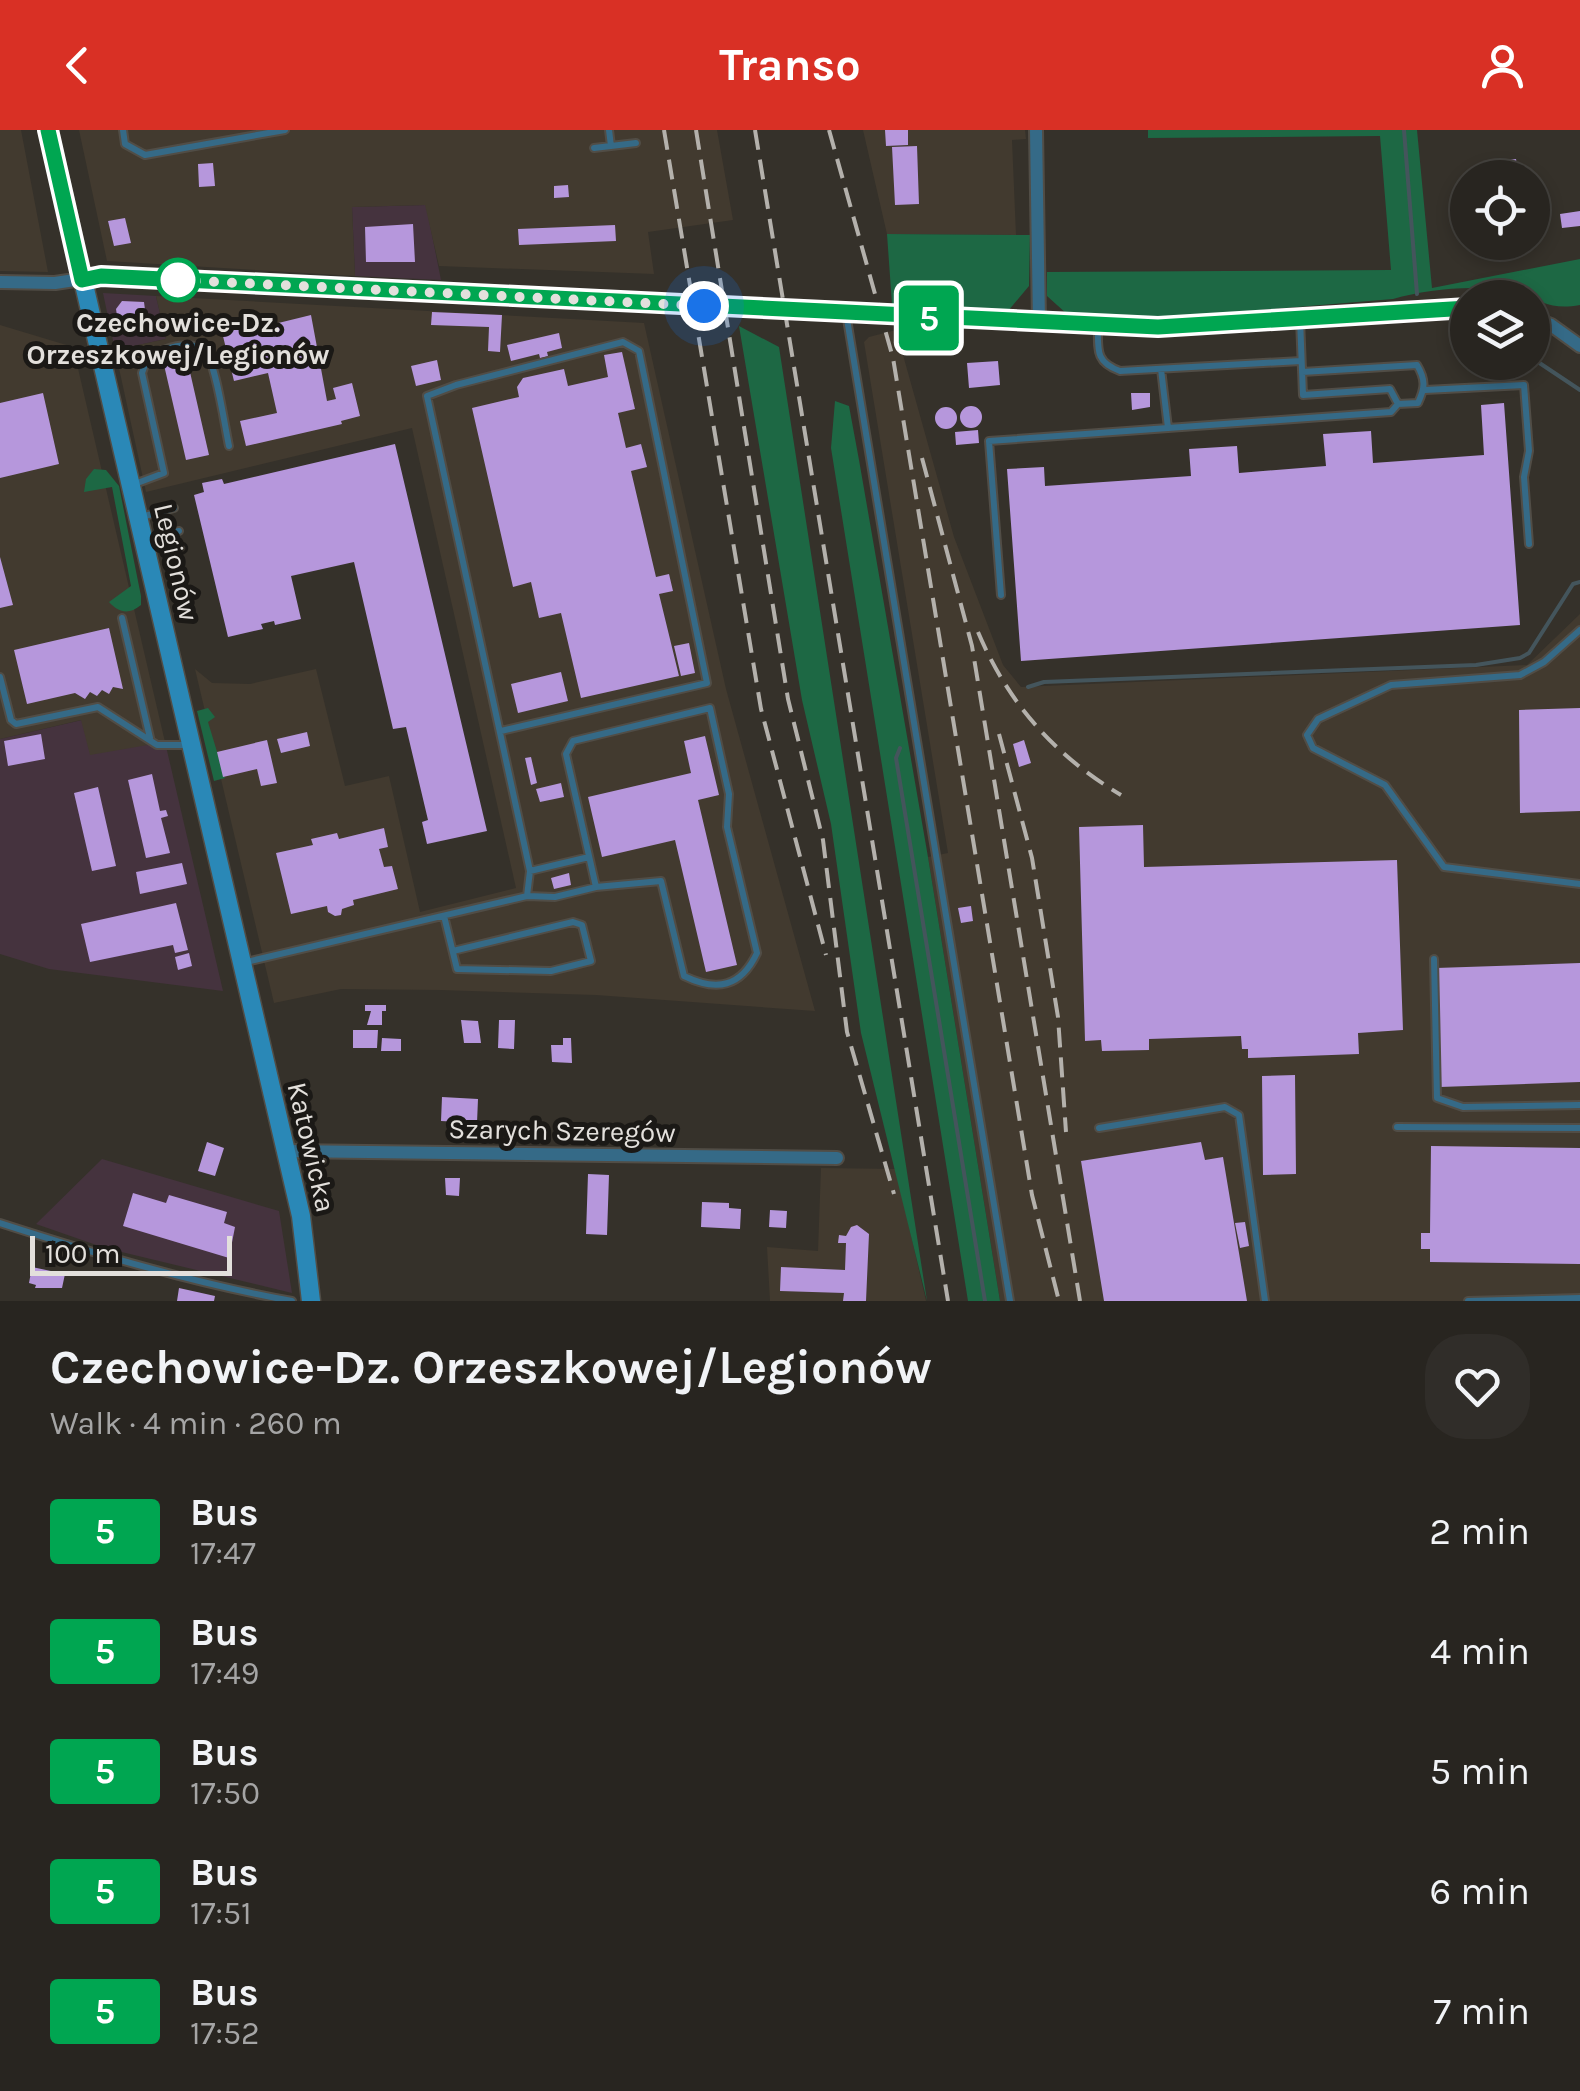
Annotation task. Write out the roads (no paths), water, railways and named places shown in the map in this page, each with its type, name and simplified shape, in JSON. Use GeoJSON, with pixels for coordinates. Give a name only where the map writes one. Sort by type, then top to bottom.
{"type":"FeatureCollection","features":[{"type":"Feature","properties":{"kind":"street","name":"Legionów"},"geometry":{"type":"LineString","coordinates":[[48,130],[251,1006]]}},
{"type":"Feature","properties":{"kind":"street"},"geometry":{"type":"LineString","coordinates":[[1036,130],[1039,322]]}},
{"type":"Feature","properties":{"kind":"street"},"geometry":{"type":"LineString","coordinates":[[0,282],[120,276],[846,313],[1190,326],[1450,309]]}},
{"type":"Feature","properties":{"kind":"street"},"geometry":{"type":"LineString","coordinates":[[1550,325],[1580,346]]}},
{"type":"Feature","properties":{"kind":"street","name":"Katowicka"},"geometry":{"type":"LineString","coordinates":[[251,1006],[301,1216],[312,1301]]}},
{"type":"Feature","properties":{"kind":"street","name":"Szarych Szeregów"},"geometry":{"type":"LineString","coordinates":[[286,1151],[837,1158]]}},
{"type":"Feature","properties":{"kind":"lane"},"geometry":{"type":"LineString","coordinates":[[123,130],[125,144],[145,155],[285,130]]}},
{"type":"Feature","properties":{"kind":"lane"},"geometry":{"type":"LineString","coordinates":[[609,130],[611,146]]}},
{"type":"Feature","properties":{"kind":"lane"},"geometry":{"type":"LineString","coordinates":[[594,148],[636,143]]}},
{"type":"Feature","properties":{"kind":"lane"},"geometry":{"type":"LineString","coordinates":[[846,313],[1001,1219],[1010,1301]]}},
{"type":"Feature","properties":{"kind":"lane"},"geometry":{"type":"LineString","coordinates":[[1300,319],[1304,394],[1390,389],[1398,404]]}},
{"type":"Feature","properties":{"kind":"lane"},"geometry":{"type":"LineString","coordinates":[[1098,324],[1100,358],[1105,366],[1120,371],[1302,360]]}},
{"type":"Feature","properties":{"kind":"lane"},"geometry":{"type":"LineString","coordinates":[[501,730],[707,683],[639,351],[623,342],[427,396],[530,872],[527,896]]}},
{"type":"Feature","properties":{"kind":"lane"},"geometry":{"type":"LineString","coordinates":[[131,486],[164,472],[142,373],[147,360],[165,349],[197,347],[209,358],[230,446]]}},
{"type":"Feature","properties":{"kind":"lane"},"geometry":{"type":"LineString","coordinates":[[1000,595],[989,441],[1390,412],[1398,404],[1418,403],[1424,390],[1424,377],[1416,366],[1302,372]]}},
{"type":"Feature","properties":{"kind":"lane"},"geometry":{"type":"LineString","coordinates":[[1161,369],[1168,428]]}},
{"type":"Feature","properties":{"kind":"lane"},"geometry":{"type":"LineString","coordinates":[[1424,390],[1524,385],[1529,544]]}},
{"type":"Feature","properties":{"kind":"lane"},"geometry":{"type":"LineString","coordinates":[[138,517],[174,508]]}},
{"type":"Feature","properties":{"kind":"lane"},"geometry":{"type":"LineString","coordinates":[[144,540],[180,531]]}},
{"type":"Feature","properties":{"kind":"lane"},"geometry":{"type":"LineString","coordinates":[[122,618],[150,740]]}},
{"type":"Feature","properties":{"kind":"lane"},"geometry":{"type":"LineString","coordinates":[[1580,630],[1544,662],[1520,675],[1391,685],[1318,719],[1307,735],[1313,748],[1385,785],[1444,868],[1580,884]]}},
{"type":"Feature","properties":{"kind":"lane"},"geometry":{"type":"LineString","coordinates":[[0,676],[10,720],[16,724],[98,707],[150,740],[170,747],[191,745]]}},
{"type":"Feature","properties":{"kind":"lane"},"geometry":{"type":"LineString","coordinates":[[241,964],[527,896],[555,896],[660,880],[684,976],[702,985],[726,984],[747,974],[757,954],[727,827],[729,794],[710,708],[572,741],[566,754],[596,887]]}},
{"type":"Feature","properties":{"kind":"lane"},"geometry":{"type":"LineString","coordinates":[[530,872],[589,857]]}},
{"type":"Feature","properties":{"kind":"lane"},"geometry":{"type":"LineString","coordinates":[[444,916],[452,951],[457,969],[551,971],[590,962],[582,924],[573,922],[452,951]]}},
{"type":"Feature","properties":{"kind":"lane"},"geometry":{"type":"LineString","coordinates":[[1434,959],[1437,1098],[1463,1107],[1580,1105]]}},
{"type":"Feature","properties":{"kind":"lane"},"geometry":{"type":"LineString","coordinates":[[1100,1128],[1225,1107],[1239,1115],[1265,1301]]}},
{"type":"Feature","properties":{"kind":"lane"},"geometry":{"type":"LineString","coordinates":[[1397,1128],[1580,1128]]}},
{"type":"Feature","properties":{"kind":"lane"},"geometry":{"type":"LineString","coordinates":[[0,1223],[89,1252],[238,1292],[292,1301]]}},
{"type":"Feature","properties":{"kind":"lane"},"geometry":{"type":"LineString","coordinates":[[1468,1301],[1580,1298]]}},
{"type":"Feature","properties":{"kind":"waterway"},"geometry":{"type":"LineString","coordinates":[[1404,130],[1417,294]]}},
{"type":"Feature","properties":{"kind":"waterway"},"geometry":{"type":"LineString","coordinates":[[1550,370],[1580,390]]}},
{"type":"Feature","properties":{"kind":"waterway"},"geometry":{"type":"LineString","coordinates":[[1028,687],[1044,682],[1476,665],[1520,658],[1529,653],[1573,584],[1580,582]]}},
{"type":"Feature","properties":{"kind":"waterway"},"geometry":{"type":"LineString","coordinates":[[900,748],[896,758],[985,1301]]}},
{"type":"Feature","properties":{"kind":"railway"},"geometry":{"type":"LineString","coordinates":[[664,130],[761,709],[826,955]]}},
{"type":"Feature","properties":{"kind":"railway"},"geometry":{"type":"LineString","coordinates":[[696,130],[788,699],[823,840],[847,1032],[894,1194]]}},
{"type":"Feature","properties":{"kind":"railway"},"geometry":{"type":"LineString","coordinates":[[755,130],[948,1301]]}},
{"type":"Feature","properties":{"kind":"railway"},"geometry":{"type":"LineString","coordinates":[[829,130],[893,358],[1032,1195],[1059,1301]]}},
{"type":"Feature","properties":{"kind":"railway"},"geometry":{"type":"LineString","coordinates":[[922,458],[972,646],[1080,1301]]}},
{"type":"Feature","properties":{"kind":"railway"},"geometry":{"type":"LineString","coordinates":[[978,632],[1004,682],[1036,726],[1075,763],[1121,795]]}},
{"type":"Feature","properties":{"kind":"railway"},"geometry":{"type":"LineString","coordinates":[[999,734],[1032,858],[1058,1017],[1066,1132]]}},
{"type":"Feature","properties":{"kind":"place","name":"Czechowice-Dz. Orzeszkowej/Legionów"},"geometry":{"type":"Point","coordinates":[178,280]}}]}
